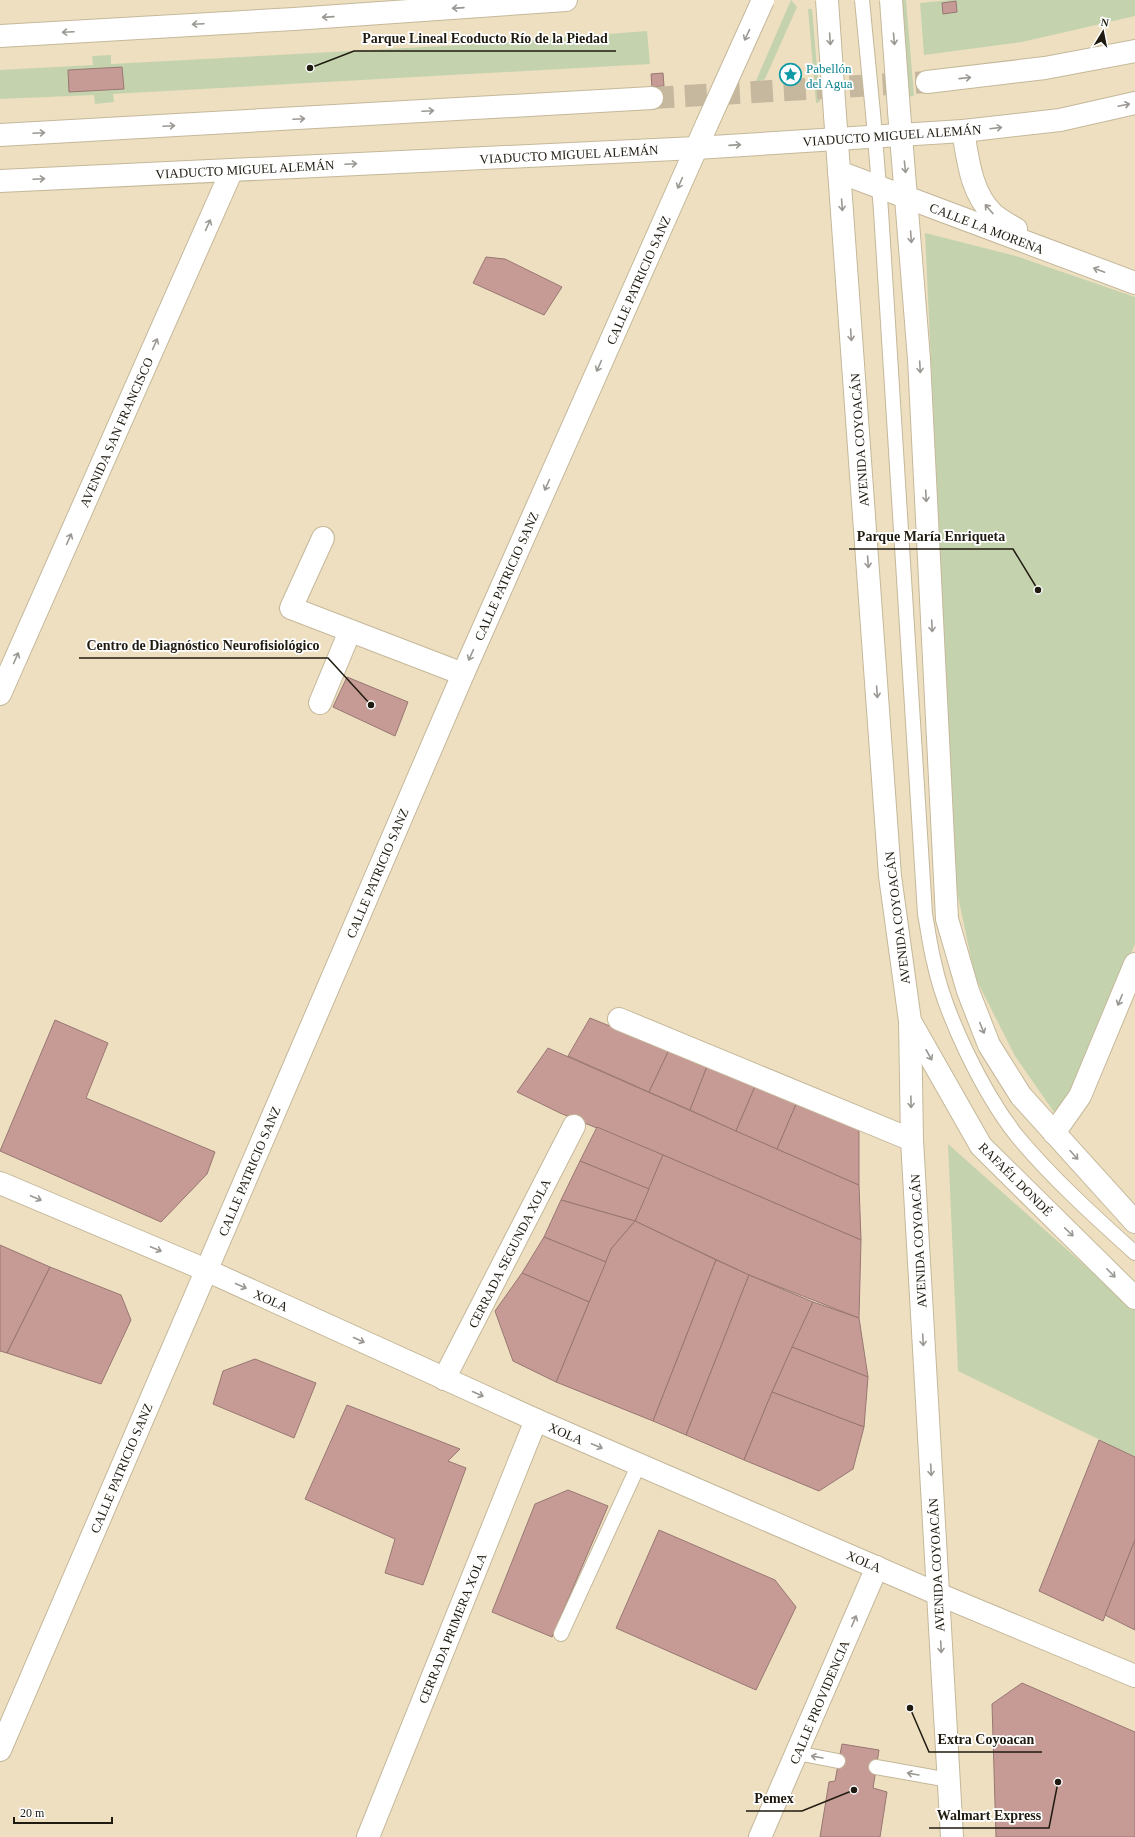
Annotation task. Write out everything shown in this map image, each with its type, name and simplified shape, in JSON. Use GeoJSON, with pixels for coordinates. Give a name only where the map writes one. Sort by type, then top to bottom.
{"type":"FeatureCollection","features":[{"type":"Feature","properties":{"kind":"main road"},"geometry":{"type":"LineString","coordinates":[[0,36],[294,19],[566,0]]}},
{"type":"Feature","properties":{"kind":"main road","name":"CALLE PATRICIO SANZ"},"geometry":{"type":"LineString","coordinates":[[0,1750],[463,674],[763,0]]}},
{"type":"Feature","properties":{"kind":"main road","name":"AVENIDA COYOACÁN"},"geometry":{"type":"LineString","coordinates":[[827,0],[890,876],[910,1021],[912,1140],[952,1837]]}},
{"type":"Feature","properties":{"kind":"main road"},"geometry":{"type":"LineString","coordinates":[[891,0],[908,198],[919,359],[947,919],[968,991],[989,1044],[1021,1096],[1135,1222]]}},
{"type":"Feature","properties":{"kind":"main road"},"geometry":{"type":"LineString","coordinates":[[927,82],[1045,68],[1135,51]]}},
{"type":"Feature","properties":{"kind":"main road"},"geometry":{"type":"LineString","coordinates":[[1114,55],[1135,56]]}},
{"type":"Feature","properties":{"kind":"main road"},"geometry":{"type":"LineString","coordinates":[[0,135],[652,98]]}},
{"type":"Feature","properties":{"kind":"main road","name":"VIADUCTO MIGUEL ALEMÁN"},"geometry":{"type":"LineString","coordinates":[[0,181],[696,148],[963,131],[1060,120],[1135,103]]}},
{"type":"Feature","properties":{"kind":"main road"},"geometry":{"type":"LineString","coordinates":[[963,131],[970,172],[985,204],[993,214],[1004,222],[1057,254]]}},
{"type":"Feature","properties":{"kind":"main road","name":"AVENIDA SAN FRANCISCO"},"geometry":{"type":"LineString","coordinates":[[0,694],[232,170]]}},
{"type":"Feature","properties":{"kind":"main road","name":"CALLE LA MORENA"},"geometry":{"type":"LineString","coordinates":[[839,172],[1135,283]]}},
{"type":"Feature","properties":{"kind":"main road"},"geometry":{"type":"LineString","coordinates":[[323,538],[291,608],[463,674]]}},
{"type":"Feature","properties":{"kind":"main road"},"geometry":{"type":"LineString","coordinates":[[320,703],[350,631]]}},
{"type":"Feature","properties":{"kind":"main road"},"geometry":{"type":"LineString","coordinates":[[1054,1133],[1080,1096],[1135,964]]}},
{"type":"Feature","properties":{"kind":"main road"},"geometry":{"type":"LineString","coordinates":[[619,1019],[912,1140]]}},
{"type":"Feature","properties":{"kind":"main road","name":"RAFAÉL DONDÉ"},"geometry":{"type":"LineString","coordinates":[[910,1021],[981,1146],[1135,1298]]}},
{"type":"Feature","properties":{"kind":"main road","name":"CERRADA SEGUNDA XOLA"},"geometry":{"type":"LineString","coordinates":[[444,1379],[574,1126]]}},
{"type":"Feature","properties":{"kind":"main road","name":"XOLA"},"geometry":{"type":"LineString","coordinates":[[0,1183],[206,1270],[536,1420],[938,1594],[1135,1676]]}},
{"type":"Feature","properties":{"kind":"main road","name":"CERRADA PRIMERA XOLA"},"geometry":{"type":"LineString","coordinates":[[368,1837],[536,1420]]}},
{"type":"Feature","properties":{"kind":"main road","name":"CALLE PROVIDENCIA"},"geometry":{"type":"LineString","coordinates":[[760,1837],[877,1567]]}},
{"type":"Feature","properties":{"kind":"lane"},"geometry":{"type":"LineString","coordinates":[[862,0],[879,188],[925,914],[934,963],[947,1006],[969,1055],[990,1096],[1016,1135],[1048,1170],[1099,1221],[1135,1253]]}},
{"type":"Feature","properties":{"kind":"lane"},"geometry":{"type":"LineString","coordinates":[[561,1634],[639,1464]]}},
{"type":"Feature","properties":{"kind":"lane"},"geometry":{"type":"LineString","coordinates":[[797,1753],[838,1760]]}},
{"type":"Feature","properties":{"kind":"lane"},"geometry":{"type":"LineString","coordinates":[[876,1767],[949,1780]]}},
{"type":"Feature","properties":{"kind":"green space"},"geometry":{"type":"Polygon","coordinates":[[[791,0],[797,7],[765,79],[755,83],[791,0]]]}},
{"type":"Feature","properties":{"kind":"green space"},"geometry":{"type":"Polygon","coordinates":[[[898,0],[906,0],[914,96],[906,97],[898,0]]]}},
{"type":"Feature","properties":{"kind":"green space"},"geometry":{"type":"Polygon","coordinates":[[[950,0],[1135,0],[1135,16],[1022,42],[924,55],[920,3],[950,0]]]}},
{"type":"Feature","properties":{"kind":"green space"},"geometry":{"type":"Polygon","coordinates":[[[808,9],[812,9],[820,102],[816,103],[808,9]]]}},
{"type":"Feature","properties":{"kind":"green space"},"geometry":{"type":"Polygon","coordinates":[[[647,31],[650,64],[113,94],[114,102],[95,104],[94,95],[0,99],[0,70],[93,65],[92,56],[111,55],[111,64],[480,44],[647,31]]]}},
{"type":"Feature","properties":{"kind":"green space"},"geometry":{"type":"Polygon","coordinates":[[[925,233],[1016,256],[1135,297],[1135,944],[1075,1089],[1056,1115],[1015,1056],[975,977],[955,882],[925,233]]]}},
{"type":"Feature","properties":{"kind":"green space"},"geometry":{"type":"Polygon","coordinates":[[[948,1144],[1135,1310],[1135,1457],[958,1371],[948,1144]]]}},
{"type":"Feature","properties":{"kind":"building"},"geometry":{"type":"Polygon","coordinates":[[[956,1],[957,12],[943,14],[942,3],[956,1]]]}},
{"type":"Feature","properties":{"kind":"building"},"geometry":{"type":"Polygon","coordinates":[[[122,67],[124,89],[69,92],[68,70],[122,67]]]}},
{"type":"Feature","properties":{"kind":"building"},"geometry":{"type":"Polygon","coordinates":[[[663,73],[664,86],[652,87],[651,74],[663,73]]]}},
{"type":"Feature","properties":{"kind":"building"},"geometry":{"type":"Polygon","coordinates":[[[486,257],[505,259],[562,287],[544,315],[473,283],[486,257]]]}},
{"type":"Feature","properties":{"kind":"building"},"geometry":{"type":"Polygon","coordinates":[[[347,677],[408,702],[395,736],[333,707],[347,677]]]}},
{"type":"Feature","properties":{"kind":"building"},"geometry":{"type":"Polygon","coordinates":[[[590,1018],[669,1050],[649,1092],[568,1056],[590,1018]]]}},
{"type":"Feature","properties":{"kind":"building"},"geometry":{"type":"Polygon","coordinates":[[[55,1020],[108,1043],[86,1098],[215,1152],[207,1174],[161,1222],[0,1151],[55,1020]]]}},
{"type":"Feature","properties":{"kind":"building"},"geometry":{"type":"Polygon","coordinates":[[[548,1048],[859,1185],[861,1240],[663,1155],[560,1113],[517,1092],[548,1048]]]}},
{"type":"Feature","properties":{"kind":"building"},"geometry":{"type":"Polygon","coordinates":[[[669,1050],[708,1064],[690,1110],[649,1092],[669,1050]]]}},
{"type":"Feature","properties":{"kind":"building"},"geometry":{"type":"Polygon","coordinates":[[[708,1064],[756,1084],[736,1131],[690,1110],[708,1064]]]}},
{"type":"Feature","properties":{"kind":"building"},"geometry":{"type":"Polygon","coordinates":[[[756,1084],[797,1102],[777,1149],[736,1131],[756,1084]]]}},
{"type":"Feature","properties":{"kind":"building"},"geometry":{"type":"Polygon","coordinates":[[[797,1102],[859,1126],[859,1185],[777,1149],[797,1102]]]}},
{"type":"Feature","properties":{"kind":"building"},"geometry":{"type":"Polygon","coordinates":[[[597,1127],[663,1155],[649,1189],[580,1161],[597,1127]]]}},
{"type":"Feature","properties":{"kind":"building"},"geometry":{"type":"Polygon","coordinates":[[[663,1155],[861,1240],[859,1318],[749,1275],[635,1221],[663,1155]]]}},
{"type":"Feature","properties":{"kind":"building"},"geometry":{"type":"Polygon","coordinates":[[[580,1161],[649,1189],[635,1221],[561,1200],[580,1161]]]}},
{"type":"Feature","properties":{"kind":"building"},"geometry":{"type":"Polygon","coordinates":[[[561,1200],[635,1221],[611,1249],[606,1262],[544,1237],[561,1200]]]}},
{"type":"Feature","properties":{"kind":"building"},"geometry":{"type":"Polygon","coordinates":[[[635,1221],[716,1260],[653,1421],[556,1382],[611,1249],[635,1221]]]}},
{"type":"Feature","properties":{"kind":"building"},"geometry":{"type":"Polygon","coordinates":[[[544,1237],[606,1262],[589,1302],[522,1273],[544,1237]]]}},
{"type":"Feature","properties":{"kind":"building"},"geometry":{"type":"Polygon","coordinates":[[[0,1245],[50,1267],[7,1353],[0,1351],[0,1245]]]}},
{"type":"Feature","properties":{"kind":"building"},"geometry":{"type":"Polygon","coordinates":[[[716,1260],[749,1275],[686,1435],[653,1421],[716,1260]]]}},
{"type":"Feature","properties":{"kind":"building"},"geometry":{"type":"Polygon","coordinates":[[[50,1267],[121,1295],[131,1320],[101,1384],[7,1353],[50,1267]]]}},
{"type":"Feature","properties":{"kind":"building"},"geometry":{"type":"Polygon","coordinates":[[[522,1273],[589,1302],[556,1382],[513,1361],[495,1311],[522,1273]]]}},
{"type":"Feature","properties":{"kind":"building"},"geometry":{"type":"Polygon","coordinates":[[[749,1275],[813,1302],[772,1392],[744,1460],[686,1435],[749,1275]]]}},
{"type":"Feature","properties":{"kind":"building"},"geometry":{"type":"Polygon","coordinates":[[[813,1302],[859,1318],[868,1377],[792,1347],[813,1302]]]}},
{"type":"Feature","properties":{"kind":"building"},"geometry":{"type":"Polygon","coordinates":[[[792,1347],[868,1377],[864,1427],[772,1392],[792,1347]]]}},
{"type":"Feature","properties":{"kind":"building"},"geometry":{"type":"Polygon","coordinates":[[[255,1359],[316,1383],[294,1438],[213,1404],[223,1371],[255,1359]]]}},
{"type":"Feature","properties":{"kind":"building"},"geometry":{"type":"Polygon","coordinates":[[[772,1392],[864,1427],[853,1469],[819,1491],[744,1460],[772,1392]]]}},
{"type":"Feature","properties":{"kind":"building"},"geometry":{"type":"Polygon","coordinates":[[[347,1405],[460,1449],[448,1461],[466,1468],[423,1585],[385,1573],[395,1539],[305,1499],[347,1405]]]}},
{"type":"Feature","properties":{"kind":"building"},"geometry":{"type":"Polygon","coordinates":[[[1099,1440],[1135,1457],[1135,1540],[1103,1621],[1039,1591],[1099,1440]]]}},
{"type":"Feature","properties":{"kind":"building"},"geometry":{"type":"Polygon","coordinates":[[[568,1490],[608,1506],[552,1637],[492,1612],[535,1504],[568,1490]]]}},
{"type":"Feature","properties":{"kind":"building"},"geometry":{"type":"Polygon","coordinates":[[[659,1530],[775,1580],[796,1607],[756,1690],[616,1628],[659,1530]]]}},
{"type":"Feature","properties":{"kind":"building"},"geometry":{"type":"Polygon","coordinates":[[[1135,1540],[1135,1630],[1105,1615],[1135,1540]]]}},
{"type":"Feature","properties":{"kind":"building"},"geometry":{"type":"Polygon","coordinates":[[[1022,1683],[1135,1732],[1135,1837],[996,1837],[992,1704],[1022,1683]]]}},
{"type":"Feature","properties":{"kind":"building"},"geometry":{"type":"Polygon","coordinates":[[[842,1744],[879,1750],[873,1788],[887,1792],[880,1837],[820,1837],[829,1782],[835,1781],[842,1744]]]}},
{"type":"Feature","properties":{"kind":"tunnel"},"geometry":{"type":"LineString","coordinates":[[652,98],[927,82]]}},
{"type":"Feature","properties":{"kind":"place","name":"Parque Lineal Ecoducto Río de la Piedad"},"geometry":{"type":"Point","coordinates":[310,68]}},
{"type":"Feature","properties":{"kind":"place","name":"Pabellón del Agua"},"geometry":{"type":"Point","coordinates":[791,75]}},
{"type":"Feature","properties":{"kind":"place","name":"Parque María Enriqueta"},"geometry":{"type":"Point","coordinates":[1038,590]}},
{"type":"Feature","properties":{"kind":"place","name":"Centro de Diagnóstico Neurofisiológico"},"geometry":{"type":"Point","coordinates":[371,705]}},
{"type":"Feature","properties":{"kind":"place","name":"Extra Coyoacan"},"geometry":{"type":"Point","coordinates":[910,1708]}},
{"type":"Feature","properties":{"kind":"place","name":"Walmart Express"},"geometry":{"type":"Point","coordinates":[1058,1782]}},
{"type":"Feature","properties":{"kind":"place","name":"Pemex"},"geometry":{"type":"Point","coordinates":[854,1790]}}]}
